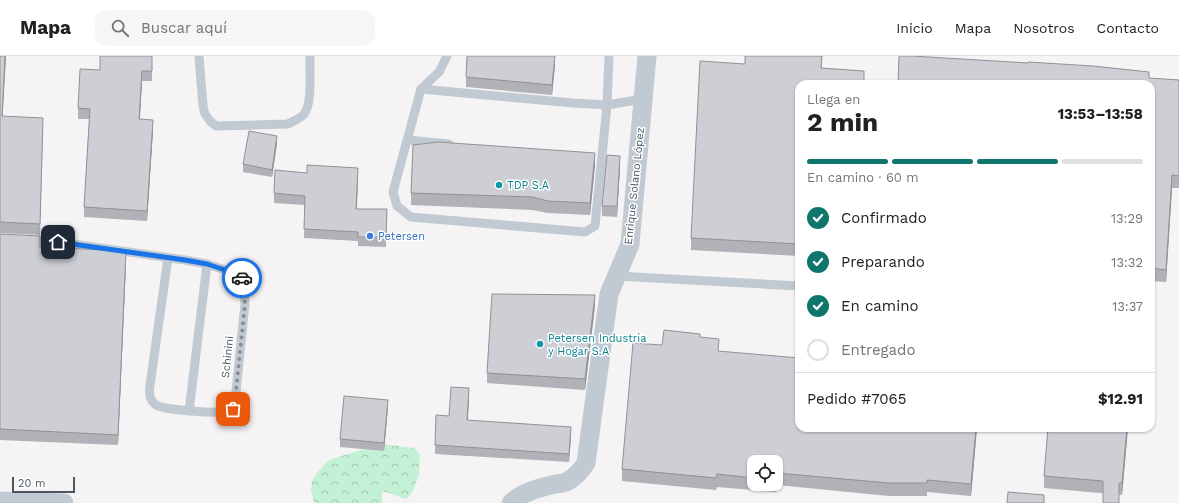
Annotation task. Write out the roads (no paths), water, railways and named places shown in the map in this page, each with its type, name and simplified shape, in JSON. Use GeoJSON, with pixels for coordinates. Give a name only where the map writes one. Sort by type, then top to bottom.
{"type":"FeatureCollection","features":[{"type":"Feature","properties":{"kind":"street","name":"Enrique Solano López"},"geometry":{"type":"LineString","coordinates":[[510,503],[521,495],[565,483],[572,479],[586,463],[609,294],[630,244],[647,56]]}},
{"type":"Feature","properties":{"kind":"street"},"geometry":{"type":"LineString","coordinates":[[0,501],[64,503]]}},
{"type":"Feature","properties":{"kind":"lane"},"geometry":{"type":"LineString","coordinates":[[199,56],[203,106],[210,121],[216,126],[288,124],[297,120],[304,114],[309,102],[310,56]]}},
{"type":"Feature","properties":{"kind":"lane"},"geometry":{"type":"LineString","coordinates":[[447,56],[440,72],[421,89],[393,192],[397,206],[411,217],[585,232],[595,226],[598,159],[607,105],[609,56]]}},
{"type":"Feature","properties":{"kind":"lane"},"geometry":{"type":"LineString","coordinates":[[421,89],[607,105],[643,99]]}},
{"type":"Feature","properties":{"kind":"lane"},"geometry":{"type":"LineString","coordinates":[[408,140],[455,144]]}},
{"type":"Feature","properties":{"kind":"lane","name":"Schinini"},"geometry":{"type":"LineString","coordinates":[[22,240],[58,242],[168,258],[207,264],[237,274],[244,280],[245,304],[235,400],[233,409],[226,412],[189,411],[157,406],[152,401],[149,394],[168,258]]}},
{"type":"Feature","properties":{"kind":"lane"},"geometry":{"type":"LineString","coordinates":[[189,411],[207,264]]}},
{"type":"Feature","properties":{"kind":"lane"},"geometry":{"type":"LineString","coordinates":[[617,276],[795,286]]}},
{"type":"Feature","properties":{"kind":"place","name":"TDP S.A"},"geometry":{"type":"Point","coordinates":[499,185]}},
{"type":"Feature","properties":{"kind":"place","name":"Petersen"},"geometry":{"type":"Point","coordinates":[370,236]}},
{"type":"Feature","properties":{"kind":"place","name":"Petersen Industria y Hogar S.A"},"geometry":{"type":"Point","coordinates":[540,344]}}]}
